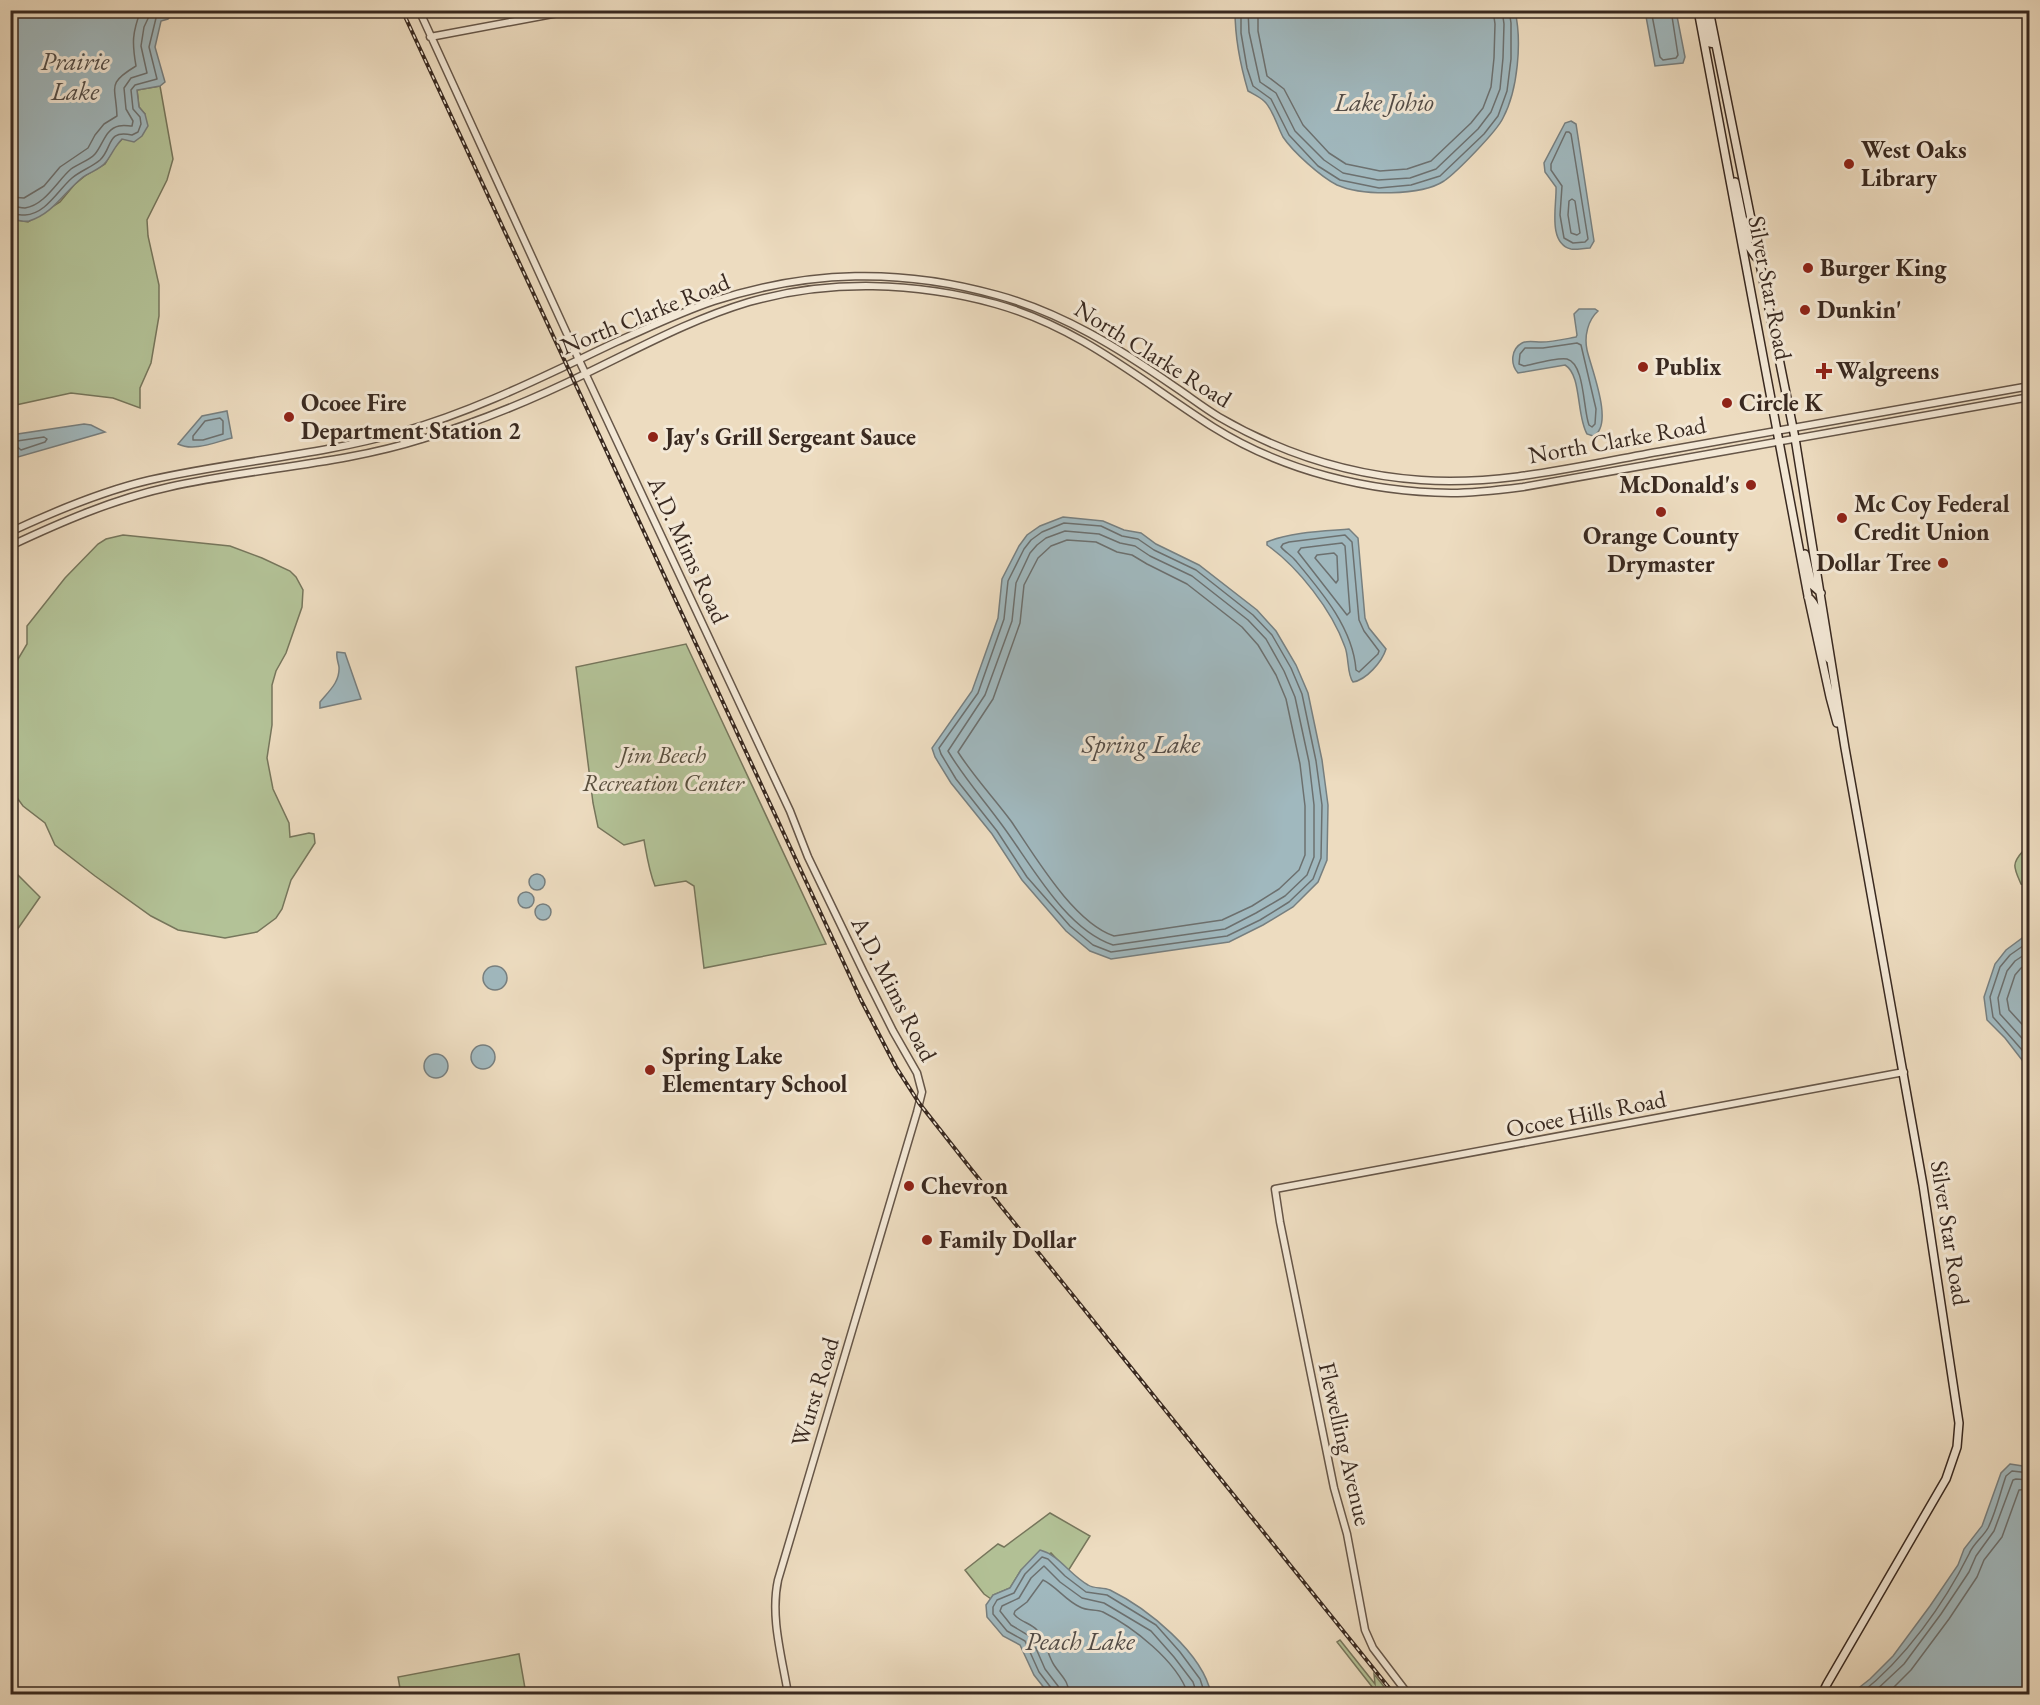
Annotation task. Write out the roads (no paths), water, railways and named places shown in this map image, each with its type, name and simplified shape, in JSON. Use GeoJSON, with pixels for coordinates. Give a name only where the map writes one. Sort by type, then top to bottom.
{"type":"FeatureCollection","features":[{"type":"Feature","properties":{"kind":"main road","name":"Silver Star Road"},"geometry":{"type":"LineString","coordinates":[[1698,10],[1808,596],[1830,698],[1845,748]]}},
{"type":"Feature","properties":{"kind":"main road"},"geometry":{"type":"LineString","coordinates":[[1704,10],[1710,44],[1715,44]]}},
{"type":"Feature","properties":{"kind":"main road","name":"Silver Star Road"},"geometry":{"type":"LineString","coordinates":[[1709,10],[1795,438],[1845,748],[1904,1072],[1958,1409],[1957,1447],[1950,1471],[1822,1695]]}},
{"type":"Feature","properties":{"kind":"main road"},"geometry":{"type":"LineString","coordinates":[[1727,164],[1732,168],[1748,245],[1757,258]]}},
{"type":"Feature","properties":{"kind":"main road"},"geometry":{"type":"LineString","coordinates":[[1796,530],[1802,541],[1812,585],[1821,593]]}},
{"type":"Feature","properties":{"kind":"main road"},"geometry":{"type":"LineString","coordinates":[[1808,596],[1816,606],[1824,649],[1832,666]]}},
{"type":"Feature","properties":{"kind":"street","name":"A.D. Mims Road"},"geometry":{"type":"LineString","coordinates":[[419,10],[579,360],[790,811],[808,857],[893,1031],[917,1073],[922,1092],[919,1103]]}},
{"type":"Feature","properties":{"kind":"street"},"geometry":{"type":"LineString","coordinates":[[430,37],[574,10]]}},
{"type":"Feature","properties":{"kind":"street","name":"North Clarke Road"},"geometry":{"type":"LineString","coordinates":[[10,532],[78,503],[146,481],[338,447],[403,432],[499,397],[680,314],[738,294],[780,283],[821,277],[889,276],[928,279],[990,292],[1021,302],[1092,334],[1215,415],[1248,433],[1307,458],[1346,469],[1389,477],[1479,482],[2030,386]]}},
{"type":"Feature","properties":{"kind":"street","name":"North Clarke Road"},"geometry":{"type":"LineString","coordinates":[[10,546],[53,526],[140,494],[171,486],[395,447],[459,427],[586,374],[686,325],[750,302],[782,294],[826,288],[906,287],[1000,305],[1041,321],[1110,356],[1215,428],[1243,444],[1306,469],[1384,488],[1451,493],[1512,488],[2030,397]]}},
{"type":"Feature","properties":{"kind":"street"},"geometry":{"type":"LineString","coordinates":[[1919,405],[1921,416]]}},
{"type":"Feature","properties":{"kind":"street","name":"Ocoee Hills Road"},"geometry":{"type":"LineString","coordinates":[[1275,1189],[1904,1072]]}},
{"type":"Feature","properties":{"kind":"street","name":"Wurst Road"},"geometry":{"type":"LineString","coordinates":[[789,1695],[775,1616],[774,1597],[919,1103]]}},
{"type":"Feature","properties":{"kind":"street","name":"Flewelling Avenue"},"geometry":{"type":"LineString","coordinates":[[1275,1189],[1334,1488],[1347,1534],[1365,1630],[1373,1648],[1408,1695]]}},
{"type":"Feature","properties":{"kind":"water","name":"Prairie Lake"},"geometry":{"type":"Polygon","coordinates":[[[11,10],[173,11],[168,19],[161,21],[155,47],[165,82],[160,86],[137,90],[139,107],[145,114],[148,126],[142,136],[134,142],[122,139],[104,164],[83,177],[52,208],[37,218],[27,221],[11,219],[11,10]]]}},
{"type":"Feature","properties":{"kind":"water","name":"Lake Johio"},"geometry":{"type":"Polygon","coordinates":[[[1235,11],[1515,11],[1518,36],[1517,65],[1508,107],[1493,132],[1444,181],[1421,190],[1407,192],[1376,193],[1348,189],[1330,181],[1293,150],[1283,137],[1267,104],[1248,91],[1238,51],[1235,11]]]}},
{"type":"Feature","properties":{"kind":"water"},"geometry":{"type":"Polygon","coordinates":[[[1645,11],[1676,11],[1685,57],[1683,63],[1655,66],[1645,11]]]}},
{"type":"Feature","properties":{"kind":"water"},"geometry":{"type":"Polygon","coordinates":[[[1571,121],[1576,124],[1594,241],[1590,248],[1571,249],[1559,239],[1555,222],[1556,187],[1545,172],[1544,163],[1565,123],[1571,121]]]}},
{"type":"Feature","properties":{"kind":"water"},"geometry":{"type":"Polygon","coordinates":[[[1579,309],[1598,311],[1589,324],[1586,339],[1602,409],[1599,430],[1593,436],[1587,434],[1581,417],[1577,386],[1570,370],[1565,365],[1518,373],[1513,361],[1516,349],[1524,342],[1550,342],[1576,337],[1574,314],[1579,309]]]}},
{"type":"Feature","properties":{"kind":"water"},"geometry":{"type":"Polygon","coordinates":[[[227,411],[232,438],[198,447],[178,444],[202,416],[227,411]]]}},
{"type":"Feature","properties":{"kind":"water"},"geometry":{"type":"Polygon","coordinates":[[[84,424],[105,432],[18,457],[12,450],[11,435],[84,424]]]}},
{"type":"Feature","properties":{"kind":"water","name":"Spring Lake"},"geometry":{"type":"Polygon","coordinates":[[[1063,517],[1103,521],[1124,530],[1141,533],[1156,544],[1199,565],[1257,610],[1276,631],[1296,665],[1308,693],[1322,760],[1328,805],[1327,860],[1318,882],[1293,907],[1229,942],[1111,959],[1090,951],[1066,931],[1022,880],[992,834],[951,783],[935,757],[932,748],[972,691],[998,618],[1002,579],[1019,546],[1027,535],[1040,526],[1063,517]]]}},
{"type":"Feature","properties":{"kind":"water"},"geometry":{"type":"Polygon","coordinates":[[[1349,529],[1358,538],[1365,618],[1369,628],[1386,649],[1373,670],[1353,682],[1345,647],[1323,604],[1302,577],[1267,545],[1267,542],[1286,536],[1349,529]]]}},
{"type":"Feature","properties":{"kind":"water"},"geometry":{"type":"Polygon","coordinates":[[[337,652],[345,653],[361,699],[320,708],[320,702],[338,677],[337,652]]]}},
{"type":"Feature","properties":{"kind":"water"},"geometry":{"type":"Polygon","coordinates":[[[537,874],[545,882],[537,890],[529,882],[537,874]]]}},
{"type":"Feature","properties":{"kind":"water"},"geometry":{"type":"Polygon","coordinates":[[[526,892],[534,900],[526,908],[518,900],[526,892]]]}},
{"type":"Feature","properties":{"kind":"water"},"geometry":{"type":"Polygon","coordinates":[[[543,904],[551,912],[543,920],[535,912],[543,904]]]}},
{"type":"Feature","properties":{"kind":"water"},"geometry":{"type":"Polygon","coordinates":[[[2029,933],[2029,1069],[2005,1038],[1987,1020],[1984,997],[1995,964],[2006,950],[2029,933]]]}},
{"type":"Feature","properties":{"kind":"water"},"geometry":{"type":"Polygon","coordinates":[[[495,966],[504,969],[507,978],[504,987],[495,990],[486,987],[483,978],[486,969],[495,966]]]}},
{"type":"Feature","properties":{"kind":"water"},"geometry":{"type":"Polygon","coordinates":[[[483,1045],[492,1048],[495,1057],[492,1066],[483,1069],[474,1066],[471,1057],[474,1048],[483,1045]]]}},
{"type":"Feature","properties":{"kind":"water"},"geometry":{"type":"Polygon","coordinates":[[[436,1054],[445,1057],[448,1066],[445,1075],[436,1078],[427,1075],[424,1066],[427,1057],[436,1054]]]}},
{"type":"Feature","properties":{"kind":"water"},"geometry":{"type":"Polygon","coordinates":[[[2010,1464],[2029,1467],[2029,1694],[1851,1694],[1893,1656],[1930,1606],[1958,1565],[1964,1549],[1982,1526],[2001,1473],[2010,1464]]]}},
{"type":"Feature","properties":{"kind":"water","name":"Peach Lake"},"geometry":{"type":"Polygon","coordinates":[[[1040,1550],[1053,1556],[1088,1585],[1110,1590],[1156,1620],[1171,1633],[1197,1663],[1206,1678],[1211,1694],[1049,1694],[1034,1675],[1020,1645],[1003,1636],[987,1617],[986,1605],[993,1595],[1010,1588],[1021,1570],[1040,1550]]]}},
{"type":"Feature","properties":{"kind":"railway"},"geometry":{"type":"LineString","coordinates":[[402,10],[861,1000],[896,1067],[919,1103],[971,1169],[1394,1694]]}},
{"type":"Feature","properties":{"kind":"place","name":"West Oaks Library"},"geometry":{"type":"Point","coordinates":[1849,164]}},
{"type":"Feature","properties":{"kind":"place","name":"Burger King"},"geometry":{"type":"Point","coordinates":[1808,268]}},
{"type":"Feature","properties":{"kind":"place","name":"Dunkin'"},"geometry":{"type":"Point","coordinates":[1805,310]}},
{"type":"Feature","properties":{"kind":"place","name":"Publix"},"geometry":{"type":"Point","coordinates":[1643,367]}},
{"type":"Feature","properties":{"kind":"place","name":"Walgreens"},"geometry":{"type":"Point","coordinates":[1824,371]}},
{"type":"Feature","properties":{"kind":"place","name":"Circle K"},"geometry":{"type":"Point","coordinates":[1727,403]}},
{"type":"Feature","properties":{"kind":"place","name":"Ocoee Fire Department Station 2"},"geometry":{"type":"Point","coordinates":[289,417]}},
{"type":"Feature","properties":{"kind":"place","name":"Jay's Grill Sergeant Sauce"},"geometry":{"type":"Point","coordinates":[653,437]}},
{"type":"Feature","properties":{"kind":"place","name":"McDonald's"},"geometry":{"type":"Point","coordinates":[1751,485]}},
{"type":"Feature","properties":{"kind":"place","name":"Orange County Drymaster"},"geometry":{"type":"Point","coordinates":[1661,512]}},
{"type":"Feature","properties":{"kind":"place","name":"Mc Coy Federal Credit Union"},"geometry":{"type":"Point","coordinates":[1842,518]}},
{"type":"Feature","properties":{"kind":"place","name":"Dollar Tree"},"geometry":{"type":"Point","coordinates":[1943,563]}},
{"type":"Feature","properties":{"kind":"place","name":"Spring Lake Elementary School"},"geometry":{"type":"Point","coordinates":[650,1070]}},
{"type":"Feature","properties":{"kind":"place","name":"Chevron"},"geometry":{"type":"Point","coordinates":[909,1186]}},
{"type":"Feature","properties":{"kind":"place","name":"Family Dollar"},"geometry":{"type":"Point","coordinates":[927,1240]}},
{"type":"Feature","properties":{"kind":"park label","name":"Jim Beech Recreation Center"},"geometry":{"type":"Point","coordinates":[663,769]}}]}
